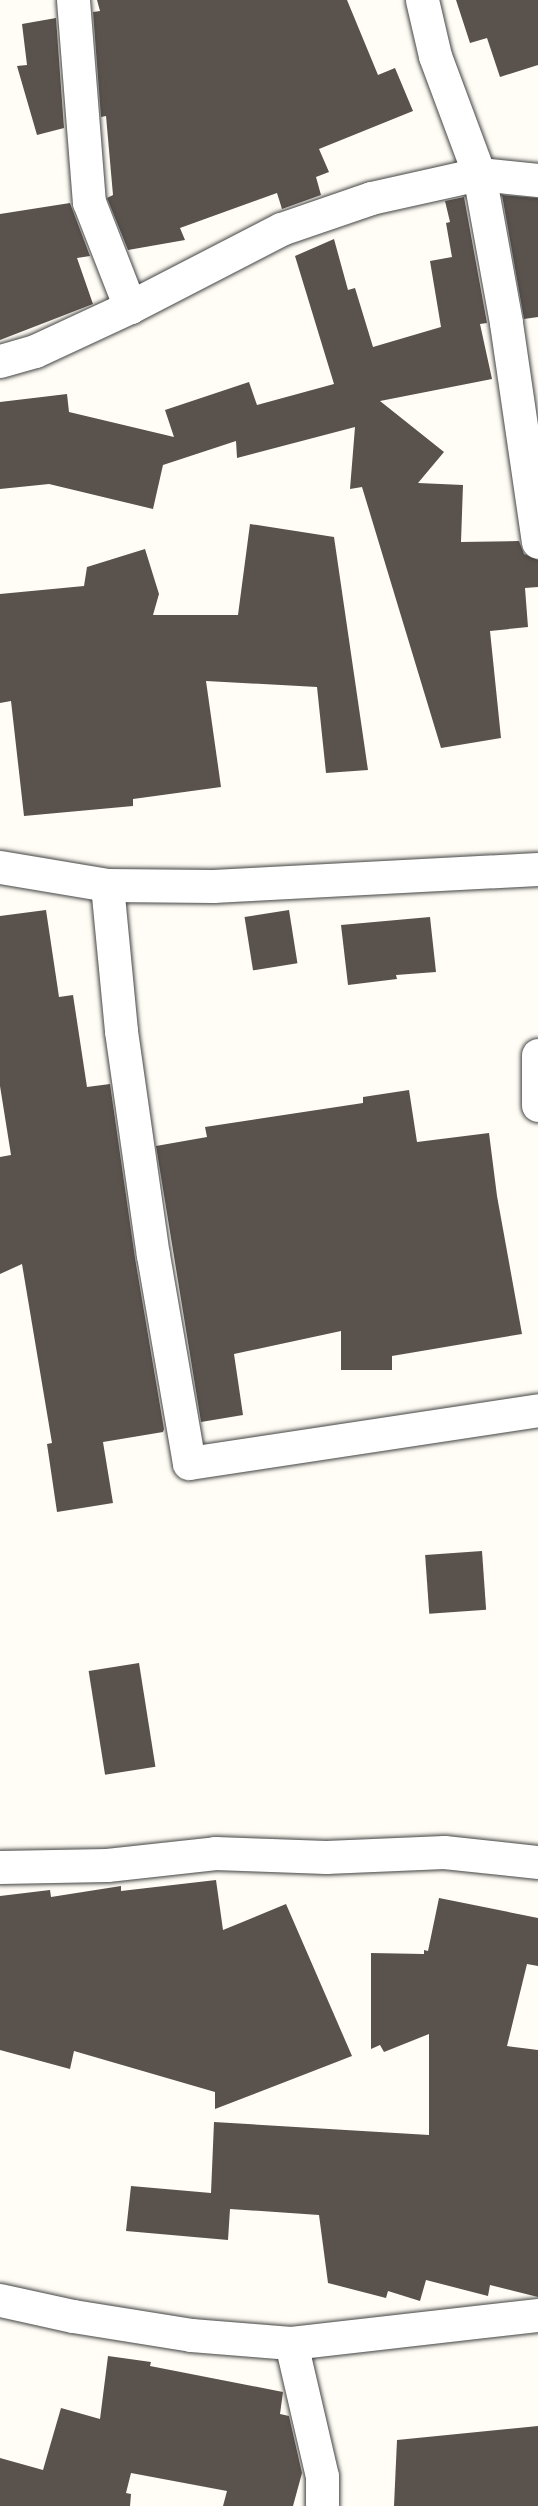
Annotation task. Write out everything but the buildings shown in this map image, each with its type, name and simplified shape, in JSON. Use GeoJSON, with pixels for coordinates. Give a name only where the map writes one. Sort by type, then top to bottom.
{"type":"FeatureCollection","features":[{"type":"Feature","properties":{"kind":"street"},"geometry":{"type":"LineString","coordinates":[[73,0],[89,202],[130,307]]}},
{"type":"Feature","properties":{"kind":"street"},"geometry":{"type":"LineString","coordinates":[[422,0],[435,56],[479,174],[536,508],[538,543]]}},
{"type":"Feature","properties":{"kind":"street"},"geometry":{"type":"LineString","coordinates":[[0,361],[35,351],[130,307],[281,229],[371,198],[479,174],[538,180]]}},
{"type":"Feature","properties":{"kind":"street"},"geometry":{"type":"LineString","coordinates":[[0,867],[107,885],[213,886],[538,869]]}},
{"type":"Feature","properties":{"kind":"street"},"geometry":{"type":"LineString","coordinates":[[107,885],[122,1042],[153,1255],[189,1463],[538,1410]]}},
{"type":"Feature","properties":{"kind":"street"},"geometry":{"type":"LineString","coordinates":[[538,1055],[538,1105]]}},
{"type":"Feature","properties":{"kind":"street"},"geometry":{"type":"LineString","coordinates":[[0,1867],[107,1865],[215,1853],[326,1857],[444,1852],[538,1862]]}},
{"type":"Feature","properties":{"kind":"street"},"geometry":{"type":"LineString","coordinates":[[0,2300],[73,2316],[191,2335],[291,2343],[538,2315]]}},
{"type":"Feature","properties":{"kind":"street"},"geometry":{"type":"LineString","coordinates":[[291,2343],[322,2476],[322,2506]]}}]}
